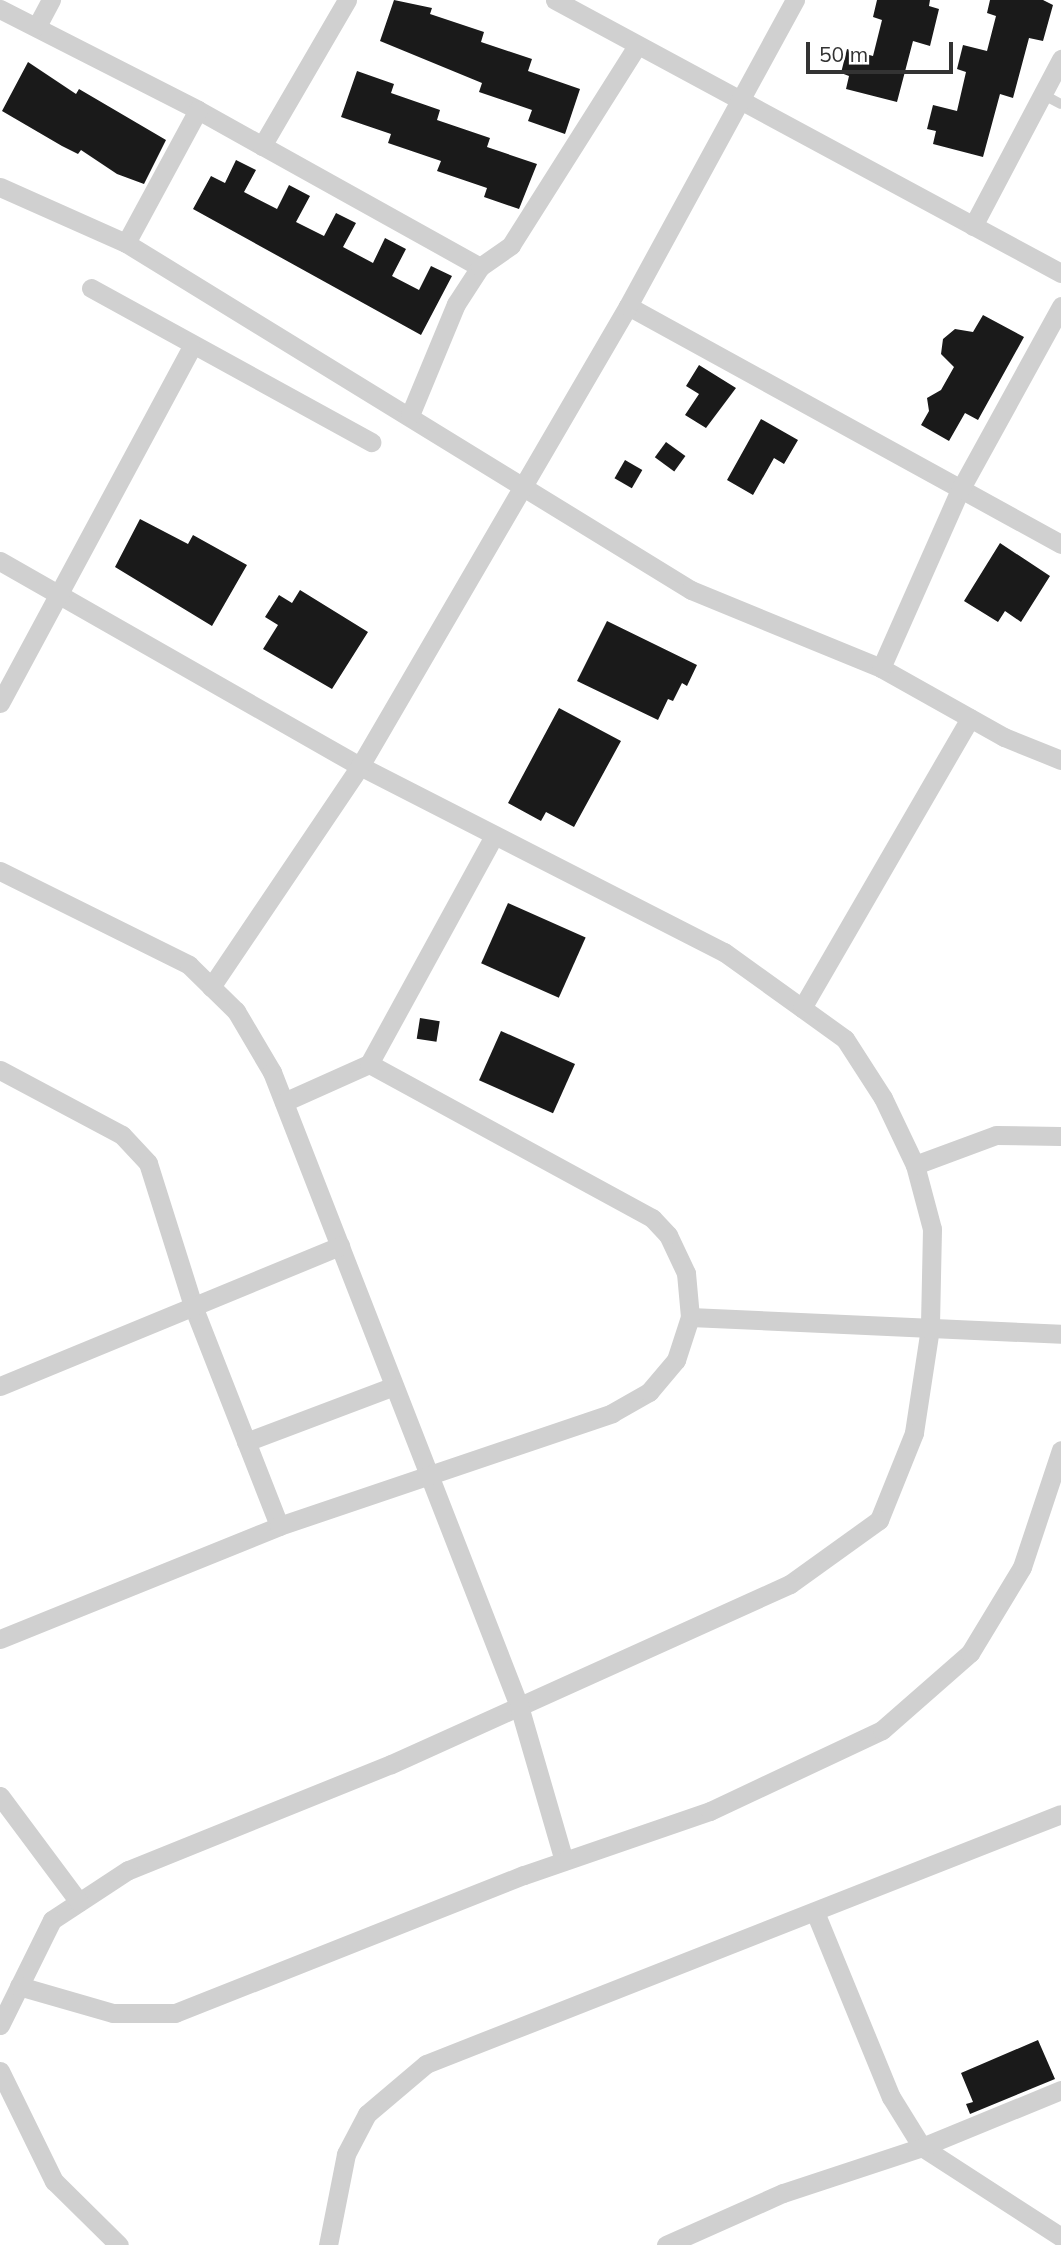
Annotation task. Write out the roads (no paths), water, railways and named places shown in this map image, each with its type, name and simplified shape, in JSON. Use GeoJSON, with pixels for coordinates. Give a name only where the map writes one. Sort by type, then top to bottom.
{"type":"FeatureCollection","features":[{"type":"Feature","properties":{"kind":"street"},"geometry":{"type":"LineString","coordinates":[[37,26],[51,0]]}},
{"type":"Feature","properties":{"kind":"street"},"geometry":{"type":"LineString","coordinates":[[262,146],[347,0]]}},
{"type":"Feature","properties":{"kind":"street"},"geometry":{"type":"LineString","coordinates":[[555,0],[636,47],[741,100],[1061,274]]}},
{"type":"Feature","properties":{"kind":"street"},"geometry":{"type":"LineString","coordinates":[[211,987],[360,765],[521,484],[628,306],[796,0]]}},
{"type":"Feature","properties":{"kind":"street"},"geometry":{"type":"LineString","coordinates":[[0,9],[198,110],[480,267]]}},
{"type":"Feature","properties":{"kind":"street"},"geometry":{"type":"LineString","coordinates":[[410,415],[456,304],[480,267],[511,245],[636,47]]}},
{"type":"Feature","properties":{"kind":"street"},"geometry":{"type":"LineString","coordinates":[[973,226],[1061,59]]}},
{"type":"Feature","properties":{"kind":"street"},"geometry":{"type":"LineString","coordinates":[[126,243],[198,110]]}},
{"type":"Feature","properties":{"kind":"street"},"geometry":{"type":"LineString","coordinates":[[0,187],[126,243],[691,590],[881,668],[970,718],[1061,760]]}},
{"type":"Feature","properties":{"kind":"street"},"geometry":{"type":"LineString","coordinates":[[91,288],[192,347],[371,442]]}},
{"type":"Feature","properties":{"kind":"street"},"geometry":{"type":"LineString","coordinates":[[628,306],[960,491],[1061,544]]}},
{"type":"Feature","properties":{"kind":"street"},"geometry":{"type":"LineString","coordinates":[[881,668],[960,491],[1061,306]]}},
{"type":"Feature","properties":{"kind":"street"},"geometry":{"type":"LineString","coordinates":[[0,702],[192,347]]}},
{"type":"Feature","properties":{"kind":"street"},"geometry":{"type":"LineString","coordinates":[[0,561],[360,765],[724,952],[845,1039],[883,1098],[915,1166],[932,1229],[930,1328],[914,1433],[879,1520],[790,1584],[391,1764],[128,1870],[52,1920],[10,1996],[0,2025]]}},
{"type":"Feature","properties":{"kind":"street"},"geometry":{"type":"LineString","coordinates":[[802,1008],[970,718]]}},
{"type":"Feature","properties":{"kind":"street"},"geometry":{"type":"LineString","coordinates":[[284,1102],[369,1064],[494,836]]}},
{"type":"Feature","properties":{"kind":"street"},"geometry":{"type":"LineString","coordinates":[[0,871],[189,965],[236,1011],[284,1102],[519,1706],[564,1861]]}},
{"type":"Feature","properties":{"kind":"street"},"geometry":{"type":"LineString","coordinates":[[0,1639],[279,1526],[632,1404],[665,1376],[685,1339],[690,1317],[683,1263],[652,1218],[369,1064]]}},
{"type":"Feature","properties":{"kind":"street"},"geometry":{"type":"LineString","coordinates":[[0,1070],[122,1135],[148,1163],[193,1306],[279,1526]]}},
{"type":"Feature","properties":{"kind":"street"},"geometry":{"type":"LineString","coordinates":[[915,1166],[996,1135],[1061,1136]]}},
{"type":"Feature","properties":{"kind":"street"},"geometry":{"type":"LineString","coordinates":[[0,1386],[340,1246]]}},
{"type":"Feature","properties":{"kind":"street"},"geometry":{"type":"LineString","coordinates":[[690,1317],[1061,1334]]}},
{"type":"Feature","properties":{"kind":"street"},"geometry":{"type":"LineString","coordinates":[[246,1442],[394,1386]]}},
{"type":"Feature","properties":{"kind":"street"},"geometry":{"type":"LineString","coordinates":[[10,1996],[113,2014],[175,2013],[564,1861],[709,1811],[882,1730],[970,1653],[1022,1567],[1061,1450]]}},
{"type":"Feature","properties":{"kind":"street"},"geometry":{"type":"LineString","coordinates":[[0,1796],[79,1902]]}},
{"type":"Feature","properties":{"kind":"street"},"geometry":{"type":"LineString","coordinates":[[328,2245],[346,2154],[367,2114],[426,2064],[1061,1814]]}},
{"type":"Feature","properties":{"kind":"street"},"geometry":{"type":"LineString","coordinates":[[815,1912],[891,2097],[922,2147],[1061,2237]]}},
{"type":"Feature","properties":{"kind":"street"},"geometry":{"type":"LineString","coordinates":[[0,2071],[54,2181],[120,2245]]}},
{"type":"Feature","properties":{"kind":"street"},"geometry":{"type":"LineString","coordinates":[[666,2245],[783,2193],[922,2147],[1061,2090]]}},
{"type":"Feature","properties":{"kind":"lane"},"geometry":{"type":"LineString","coordinates":[[1042,94],[1061,104]]}}]}
